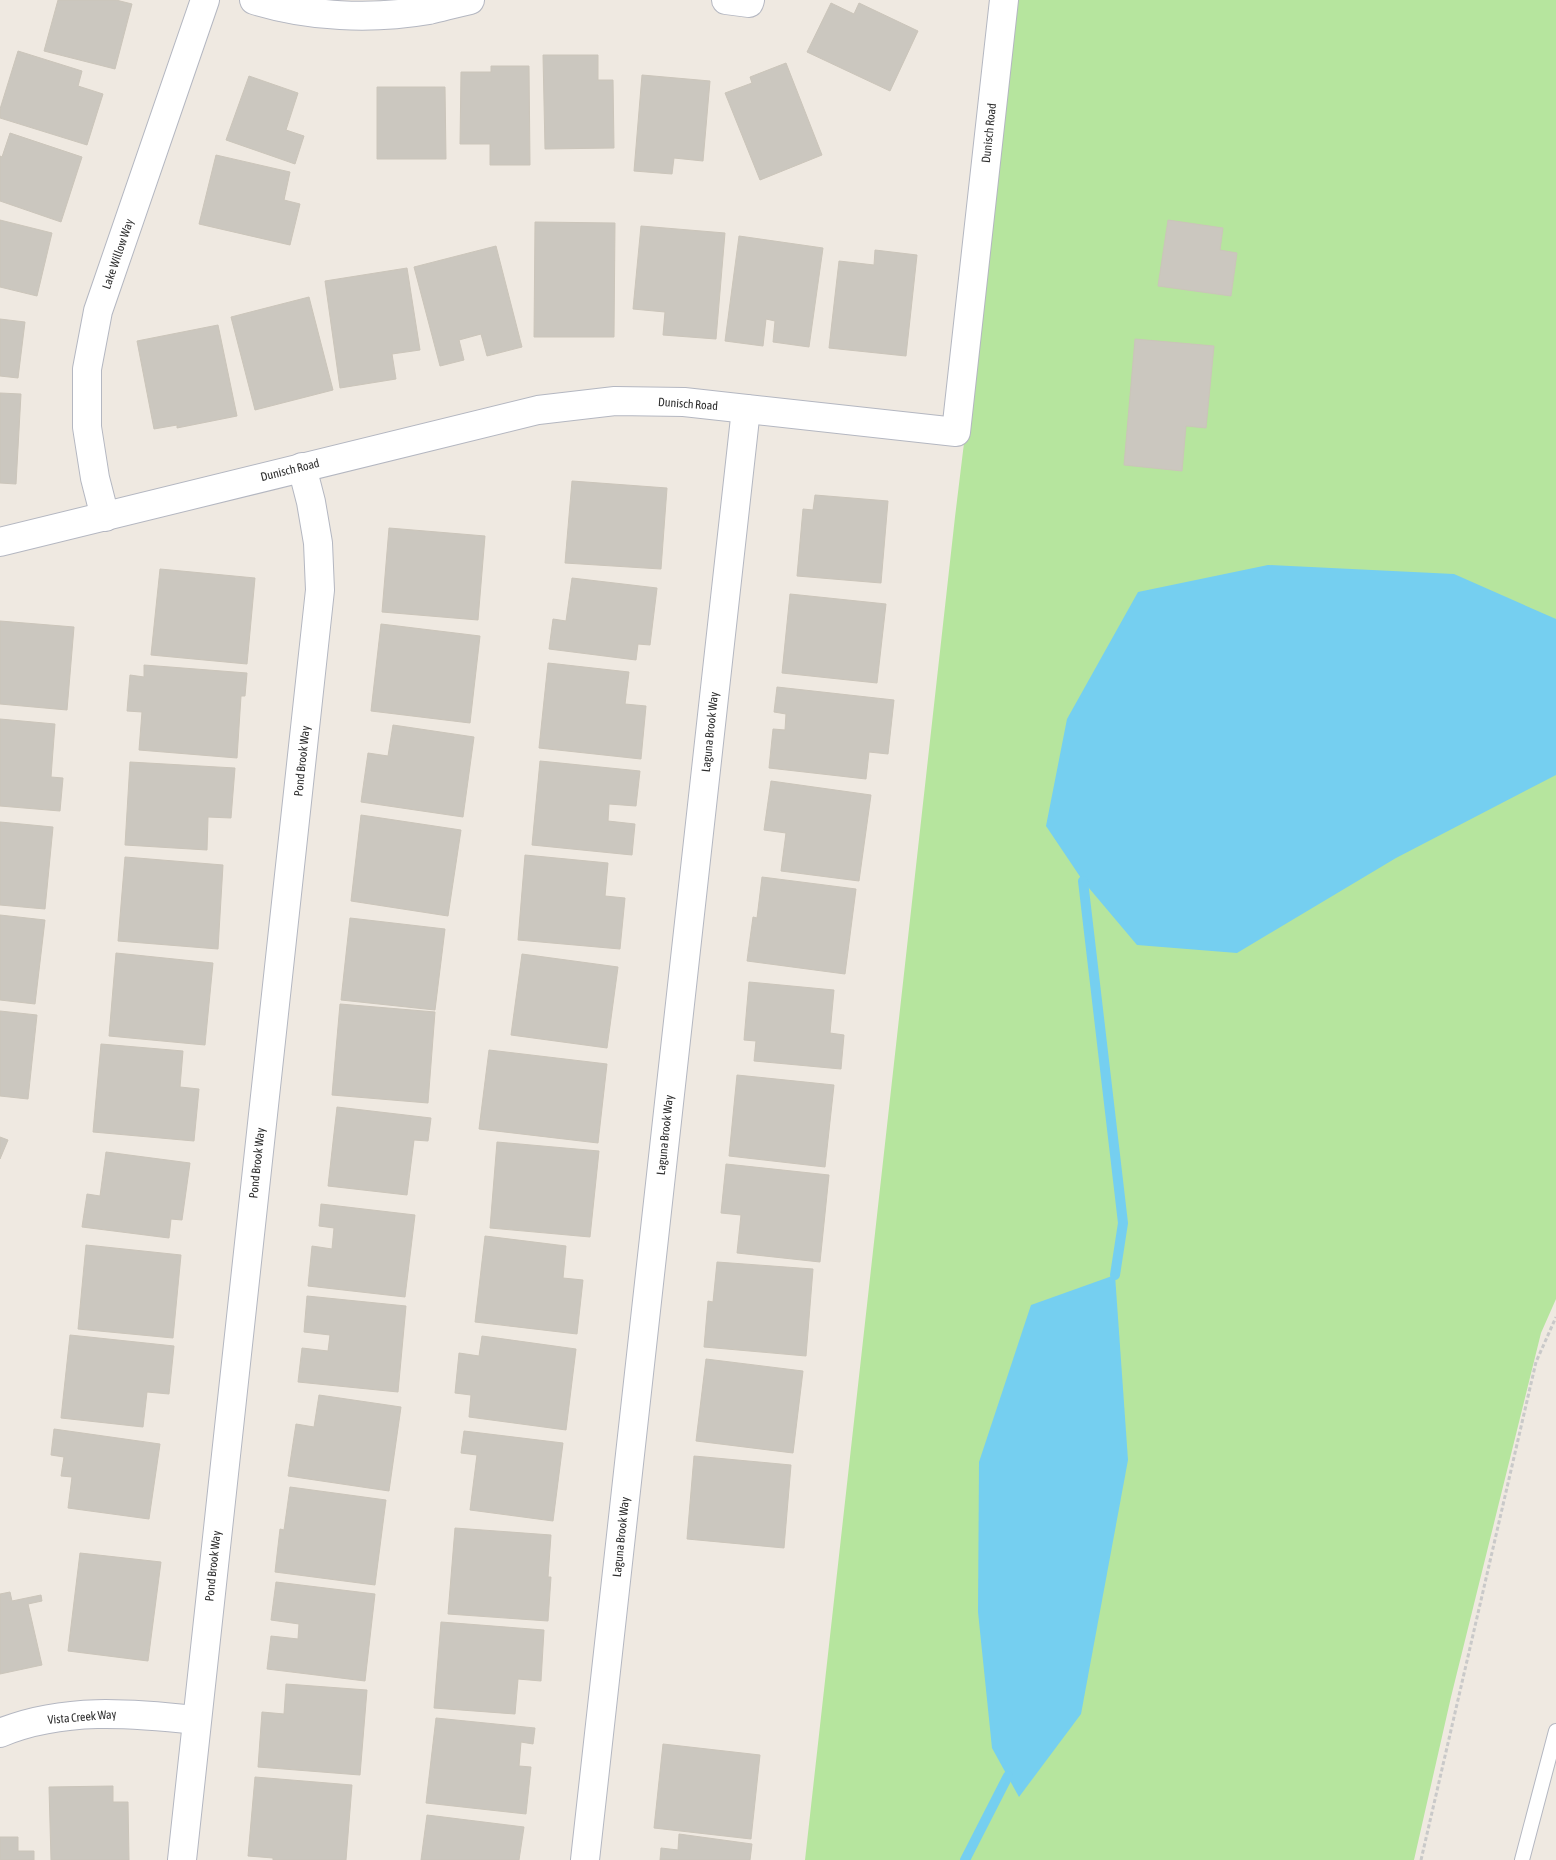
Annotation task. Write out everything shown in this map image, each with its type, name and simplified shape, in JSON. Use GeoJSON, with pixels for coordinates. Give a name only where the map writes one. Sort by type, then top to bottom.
{"type":"FeatureCollection","features":[{"type":"Feature","properties":{"kind":"street","name":"Lake Willow Way"},"geometry":{"type":"LineString","coordinates":[[105,516],[95,478],[87,427],[87,369],[98,311],[205,0]]}},
{"type":"Feature","properties":{"kind":"street"},"geometry":{"type":"LineString","coordinates":[[254,0],[276,7],[332,15],[374,15],[428,10],[470,0]]}},
{"type":"Feature","properties":{"kind":"street"},"geometry":{"type":"LineString","coordinates":[[726,0],[750,2],[750,0]]}},
{"type":"Feature","properties":{"kind":"street","name":"Dunisch Road"},"geometry":{"type":"LineString","coordinates":[[0,542],[538,410],[615,401],[684,402],[956,432],[1004,0]]}},
{"type":"Feature","properties":{"kind":"street","name":"Laguna Brook Way"},"geometry":{"type":"LineString","coordinates":[[585,1860],[746,409]]}},
{"type":"Feature","properties":{"kind":"street","name":"Pond Brook Way"},"geometry":{"type":"LineString","coordinates":[[182,1860],[320,590],[318,543],[311,502],[302,468]]}},
{"type":"Feature","properties":{"kind":"street","name":"Vista Creek Way"},"geometry":{"type":"LineString","coordinates":[[0,1733],[11,1728],[57,1717],[104,1713],[196,1720]]}},
{"type":"Feature","properties":{"kind":"lane"},"geometry":{"type":"LineString","coordinates":[[1522,1860],[1556,1731]]}},
{"type":"Feature","properties":{"kind":"path"},"geometry":{"type":"LineString","coordinates":[[1421,1860],[1536,1362],[1556,1317]]}},
{"type":"Feature","properties":{"kind":"green space"},"geometry":{"type":"Polygon","coordinates":[[[1018,0],[1556,0],[1556,1299],[1541,1333],[1451,1697],[1414,1860],[805,1860],[955,517],[1018,0]]]}},
{"type":"Feature","properties":{"kind":"water"},"geometry":{"type":"Polygon","coordinates":[[[1268,565],[1454,574],[1556,619],[1556,775],[1396,858],[1237,953],[1137,945],[1083,881],[1046,826],[1067,719],[1138,592],[1268,565]]]}},
{"type":"Feature","properties":{"kind":"water"},"geometry":{"type":"Polygon","coordinates":[[[1115,1275],[1128,1460],[1081,1714],[1019,1797],[992,1748],[978,1612],[979,1462],[1031,1305],[1115,1275]]]}},
{"type":"Feature","properties":{"kind":"building"},"geometry":{"type":"Polygon","coordinates":[[[58,0],[116,0],[132,4],[115,69],[44,51],[58,0]]]}},
{"type":"Feature","properties":{"kind":"building"},"geometry":{"type":"Polygon","coordinates":[[[831,3],[854,14],[859,3],[918,31],[890,91],[807,52],[831,3]]]}},
{"type":"Feature","properties":{"kind":"building"},"geometry":{"type":"Polygon","coordinates":[[[18,51],[82,71],[78,86],[103,94],[87,145],[0,118],[0,109],[18,51]]]}},
{"type":"Feature","properties":{"kind":"building"},"geometry":{"type":"Polygon","coordinates":[[[543,55],[598,55],[598,80],[613,80],[614,148],[545,149],[543,55]]]}},
{"type":"Feature","properties":{"kind":"building"},"geometry":{"type":"Polygon","coordinates":[[[786,63],[822,155],[760,180],[725,93],[752,83],[750,77],[786,63]]]}},
{"type":"Feature","properties":{"kind":"building"},"geometry":{"type":"Polygon","coordinates":[[[491,66],[529,66],[530,165],[490,165],[490,144],[460,144],[461,72],[491,72],[491,66]]]}},
{"type":"Feature","properties":{"kind":"building"},"geometry":{"type":"Polygon","coordinates":[[[642,75],[710,81],[703,161],[674,158],[672,174],[634,171],[642,75]]]}},
{"type":"Feature","properties":{"kind":"building"},"geometry":{"type":"Polygon","coordinates":[[[249,76],[298,93],[286,130],[304,136],[295,164],[226,140],[249,76]]]}},
{"type":"Feature","properties":{"kind":"building"},"geometry":{"type":"Polygon","coordinates":[[[377,87],[445,87],[446,159],[377,159],[377,87]]]}},
{"type":"Feature","properties":{"kind":"building"},"geometry":{"type":"Polygon","coordinates":[[[10,133],[82,157],[61,222],[0,201],[0,156],[2,157],[10,133]]]}},
{"type":"Feature","properties":{"kind":"building"},"geometry":{"type":"Polygon","coordinates":[[[216,155],[290,172],[284,200],[300,204],[290,245],[199,224],[216,155]]]}},
{"type":"Feature","properties":{"kind":"building"},"geometry":{"type":"Polygon","coordinates":[[[0,220],[52,233],[37,296],[0,287],[0,220]]]}},
{"type":"Feature","properties":{"kind":"building"},"geometry":{"type":"Polygon","coordinates":[[[1168,220],[1223,228],[1220,250],[1237,253],[1231,296],[1158,286],[1168,220]]]}},
{"type":"Feature","properties":{"kind":"building"},"geometry":{"type":"Polygon","coordinates":[[[535,222],[615,223],[614,337],[534,337],[535,222]]]}},
{"type":"Feature","properties":{"kind":"building"},"geometry":{"type":"Polygon","coordinates":[[[641,226],[725,233],[716,339],[663,335],[665,312],[633,309],[641,226]]]}},
{"type":"Feature","properties":{"kind":"building"},"geometry":{"type":"Polygon","coordinates":[[[739,236],[823,248],[809,347],[773,342],[775,321],[766,319],[763,346],[725,341],[739,236]]]}},
{"type":"Feature","properties":{"kind":"building"},"geometry":{"type":"Polygon","coordinates":[[[496,246],[522,347],[487,356],[481,334],[459,340],[464,360],[440,366],[414,267],[496,246]]]}},
{"type":"Feature","properties":{"kind":"building"},"geometry":{"type":"Polygon","coordinates":[[[875,250],[917,255],[906,356],[829,348],[839,261],[874,265],[875,250]]]}},
{"type":"Feature","properties":{"kind":"building"},"geometry":{"type":"Polygon","coordinates":[[[407,268],[420,350],[392,354],[396,379],[340,388],[325,281],[407,268]]]}},
{"type":"Feature","properties":{"kind":"building"},"geometry":{"type":"Polygon","coordinates":[[[309,297],[333,390],[255,410],[231,317],[309,297]]]}},
{"type":"Feature","properties":{"kind":"building"},"geometry":{"type":"Polygon","coordinates":[[[0,319],[25,322],[18,378],[0,376],[0,319]]]}},
{"type":"Feature","properties":{"kind":"building"},"geometry":{"type":"Polygon","coordinates":[[[218,325],[237,416],[177,428],[177,425],[154,429],[137,341],[218,325]]]}},
{"type":"Feature","properties":{"kind":"building"},"geometry":{"type":"Polygon","coordinates":[[[1135,339],[1214,346],[1206,428],[1186,426],[1182,471],[1124,465],[1135,339]]]}},
{"type":"Feature","properties":{"kind":"building"},"geometry":{"type":"Polygon","coordinates":[[[0,393],[21,394],[16,484],[0,483],[0,393]]]}},
{"type":"Feature","properties":{"kind":"building"},"geometry":{"type":"Polygon","coordinates":[[[572,481],[667,488],[661,569],[565,563],[572,481]]]}},
{"type":"Feature","properties":{"kind":"building"},"geometry":{"type":"Polygon","coordinates":[[[815,495],[888,501],[881,583],[797,576],[803,509],[813,510],[815,495]]]}},
{"type":"Feature","properties":{"kind":"building"},"geometry":{"type":"Polygon","coordinates":[[[389,528],[485,536],[478,620],[382,612],[389,528]]]}},
{"type":"Feature","properties":{"kind":"building"},"geometry":{"type":"Polygon","coordinates":[[[160,569],[255,578],[247,664],[151,655],[160,569]]]}},
{"type":"Feature","properties":{"kind":"building"},"geometry":{"type":"Polygon","coordinates":[[[572,578],[657,588],[650,645],[638,644],[636,660],[549,649],[553,619],[566,621],[572,578]]]}},
{"type":"Feature","properties":{"kind":"building"},"geometry":{"type":"Polygon","coordinates":[[[790,594],[886,604],[877,683],[782,673],[790,594]]]}},
{"type":"Feature","properties":{"kind":"building"},"geometry":{"type":"Polygon","coordinates":[[[0,621],[74,627],[67,710],[0,704],[0,621]]]}},
{"type":"Feature","properties":{"kind":"building"},"geometry":{"type":"Polygon","coordinates":[[[381,624],[480,636],[470,723],[371,711],[381,624]]]}},
{"type":"Feature","properties":{"kind":"building"},"geometry":{"type":"Polygon","coordinates":[[[548,663],[629,672],[625,704],[646,706],[641,759],[539,748],[548,663]]]}},
{"type":"Feature","properties":{"kind":"building"},"geometry":{"type":"Polygon","coordinates":[[[144,665],[247,673],[245,696],[241,696],[237,758],[139,750],[142,712],[127,711],[130,675],[144,677],[144,665]]]}},
{"type":"Feature","properties":{"kind":"building"},"geometry":{"type":"Polygon","coordinates":[[[777,687],[894,700],[888,754],[869,752],[866,779],[769,768],[773,729],[785,730],[786,714],[774,712],[777,687]]]}},
{"type":"Feature","properties":{"kind":"building"},"geometry":{"type":"Polygon","coordinates":[[[0,719],[55,724],[51,777],[63,778],[60,811],[0,806],[0,719]]]}},
{"type":"Feature","properties":{"kind":"building"},"geometry":{"type":"Polygon","coordinates":[[[393,725],[474,737],[463,817],[361,802],[368,753],[388,756],[393,725]]]}},
{"type":"Feature","properties":{"kind":"building"},"geometry":{"type":"Polygon","coordinates":[[[540,761],[640,771],[636,806],[609,804],[608,821],[635,824],[632,855],[532,845],[540,761]]]}},
{"type":"Feature","properties":{"kind":"building"},"geometry":{"type":"Polygon","coordinates":[[[130,762],[235,768],[231,818],[208,817],[207,850],[125,845],[130,762]]]}},
{"type":"Feature","properties":{"kind":"building"},"geometry":{"type":"Polygon","coordinates":[[[771,781],[871,795],[859,881],[781,871],[786,833],[764,830],[771,781]]]}},
{"type":"Feature","properties":{"kind":"building"},"geometry":{"type":"Polygon","coordinates":[[[361,815],[461,830],[448,916],[351,901],[361,815]]]}},
{"type":"Feature","properties":{"kind":"building"},"geometry":{"type":"Polygon","coordinates":[[[0,822],[53,827],[45,909],[0,905],[0,822]]]}},
{"type":"Feature","properties":{"kind":"building"},"geometry":{"type":"Polygon","coordinates":[[[525,855],[608,863],[605,896],[625,898],[620,949],[518,940],[525,855]]]}},
{"type":"Feature","properties":{"kind":"building"},"geometry":{"type":"Polygon","coordinates":[[[125,857],[223,865],[218,949],[118,941],[125,857]]]}},
{"type":"Feature","properties":{"kind":"building"},"geometry":{"type":"Polygon","coordinates":[[[762,877],[856,889],[845,974],[747,961],[753,917],[757,918],[762,877]]]}},
{"type":"Feature","properties":{"kind":"building"},"geometry":{"type":"Polygon","coordinates":[[[0,915],[45,920],[35,1004],[0,1000],[0,915]]]}},
{"type":"Feature","properties":{"kind":"building"},"geometry":{"type":"Polygon","coordinates":[[[350,918],[445,929],[435,1010],[341,1000],[350,918]]]}},
{"type":"Feature","properties":{"kind":"building"},"geometry":{"type":"Polygon","coordinates":[[[116,953],[213,963],[205,1045],[109,1036],[116,953]]]}},
{"type":"Feature","properties":{"kind":"building"},"geometry":{"type":"Polygon","coordinates":[[[522,954],[618,967],[607,1048],[511,1035],[522,954]]]}},
{"type":"Feature","properties":{"kind":"building"},"geometry":{"type":"Polygon","coordinates":[[[749,982],[834,990],[830,1033],[844,1035],[841,1069],[754,1061],[756,1041],[744,1040],[749,982]]]}},
{"type":"Feature","properties":{"kind":"building"},"geometry":{"type":"Polygon","coordinates":[[[340,1004],[435,1012],[428,1103],[332,1095],[340,1004]]]}},
{"type":"Feature","properties":{"kind":"building"},"geometry":{"type":"Polygon","coordinates":[[[0,1011],[37,1015],[28,1099],[0,1096],[0,1011]]]}},
{"type":"Feature","properties":{"kind":"building"},"geometry":{"type":"Polygon","coordinates":[[[101,1044],[183,1051],[180,1087],[199,1089],[194,1141],[93,1132],[101,1044]]]}},
{"type":"Feature","properties":{"kind":"building"},"geometry":{"type":"Polygon","coordinates":[[[489,1050],[607,1064],[598,1143],[479,1129],[489,1050]]]}},
{"type":"Feature","properties":{"kind":"building"},"geometry":{"type":"Polygon","coordinates":[[[737,1075],[834,1085],[825,1167],[729,1156],[737,1075]]]}},
{"type":"Feature","properties":{"kind":"building"},"geometry":{"type":"Polygon","coordinates":[[[337,1107],[431,1118],[428,1141],[414,1140],[407,1195],[328,1186],[337,1107]]]}},
{"type":"Feature","properties":{"kind":"building"},"geometry":{"type":"Polygon","coordinates":[[[0,1137],[8,1140],[0,1159],[0,1137]]]}},
{"type":"Feature","properties":{"kind":"building"},"geometry":{"type":"Polygon","coordinates":[[[497,1142],[599,1151],[590,1237],[490,1228],[497,1142]]]}},
{"type":"Feature","properties":{"kind":"building"},"geometry":{"type":"Polygon","coordinates":[[[106,1152],[190,1163],[182,1220],[171,1219],[169,1238],[82,1227],[87,1194],[100,1196],[106,1152]]]}},
{"type":"Feature","properties":{"kind":"building"},"geometry":{"type":"Polygon","coordinates":[[[726,1164],[829,1175],[820,1262],[737,1253],[741,1215],[721,1213],[726,1164]]]}},
{"type":"Feature","properties":{"kind":"building"},"geometry":{"type":"Polygon","coordinates":[[[321,1204],[415,1215],[405,1297],[308,1286],[312,1246],[332,1249],[334,1228],[319,1226],[321,1204]]]}},
{"type":"Feature","properties":{"kind":"building"},"geometry":{"type":"Polygon","coordinates":[[[485,1236],[566,1246],[563,1278],[583,1280],[577,1334],[475,1322],[485,1236]]]}},
{"type":"Feature","properties":{"kind":"building"},"geometry":{"type":"Polygon","coordinates":[[[86,1245],[181,1255],[173,1338],[78,1329],[86,1245]]]}},
{"type":"Feature","properties":{"kind":"building"},"geometry":{"type":"Polygon","coordinates":[[[717,1262],[813,1269],[806,1356],[704,1347],[708,1301],[713,1302],[717,1262]]]}},
{"type":"Feature","properties":{"kind":"building"},"geometry":{"type":"Polygon","coordinates":[[[307,1296],[406,1306],[398,1392],[298,1382],[302,1348],[328,1351],[330,1335],[304,1332],[307,1296]]]}},
{"type":"Feature","properties":{"kind":"building"},"geometry":{"type":"Polygon","coordinates":[[[70,1335],[174,1346],[169,1394],[147,1392],[143,1427],[61,1418],[70,1335]]]}},
{"type":"Feature","properties":{"kind":"building"},"geometry":{"type":"Polygon","coordinates":[[[482,1336],[576,1349],[566,1430],[469,1417],[471,1395],[455,1393],[459,1353],[479,1356],[482,1336]]]}},
{"type":"Feature","properties":{"kind":"building"},"geometry":{"type":"Polygon","coordinates":[[[706,1359],[803,1371],[793,1453],[696,1441],[706,1359]]]}},
{"type":"Feature","properties":{"kind":"building"},"geometry":{"type":"Polygon","coordinates":[[[319,1395],[401,1407],[389,1491],[288,1476],[296,1424],[314,1427],[319,1395]]]}},
{"type":"Feature","properties":{"kind":"building"},"geometry":{"type":"Polygon","coordinates":[[[54,1429],[160,1444],[149,1519],[68,1508],[72,1477],[61,1476],[64,1457],[51,1455],[54,1429]]]}},
{"type":"Feature","properties":{"kind":"building"},"geometry":{"type":"Polygon","coordinates":[[[464,1431],[563,1443],[553,1521],[470,1510],[477,1455],[461,1453],[464,1431]]]}},
{"type":"Feature","properties":{"kind":"building"},"geometry":{"type":"Polygon","coordinates":[[[694,1456],[791,1465],[784,1548],[687,1539],[694,1456]]]}},
{"type":"Feature","properties":{"kind":"building"},"geometry":{"type":"Polygon","coordinates":[[[290,1487],[386,1500],[375,1585],[275,1572],[280,1529],[284,1530],[290,1487]]]}},
{"type":"Feature","properties":{"kind":"building"},"geometry":{"type":"Polygon","coordinates":[[[455,1528],[551,1535],[548,1577],[551,1577],[548,1621],[448,1614],[455,1528]]]}},
{"type":"Feature","properties":{"kind":"building"},"geometry":{"type":"Polygon","coordinates":[[[80,1553],[161,1562],[148,1661],[68,1651],[80,1553]]]}},
{"type":"Feature","properties":{"kind":"building"},"geometry":{"type":"Polygon","coordinates":[[[276,1582],[375,1594],[365,1681],[267,1669],[271,1636],[298,1639],[299,1624],[271,1620],[276,1582]]]}},
{"type":"Feature","properties":{"kind":"building"},"geometry":{"type":"Polygon","coordinates":[[[10,1592],[12,1601],[41,1595],[42,1601],[28,1604],[42,1665],[0,1674],[0,1594],[10,1592]]]}},
{"type":"Feature","properties":{"kind":"building"},"geometry":{"type":"Polygon","coordinates":[[[441,1622],[544,1630],[541,1681],[518,1679],[515,1714],[434,1708],[441,1622]]]}},
{"type":"Feature","properties":{"kind":"building"},"geometry":{"type":"Polygon","coordinates":[[[286,1684],[367,1690],[360,1775],[258,1767],[262,1712],[284,1714],[286,1684]]]}},
{"type":"Feature","properties":{"kind":"building"},"geometry":{"type":"Polygon","coordinates":[[[436,1718],[535,1728],[533,1744],[521,1742],[519,1766],[531,1767],[526,1814],[426,1803],[436,1718]]]}},
{"type":"Feature","properties":{"kind":"building"},"geometry":{"type":"Polygon","coordinates":[[[663,1744],[760,1755],[751,1839],[654,1828],[663,1744]]]}},
{"type":"Feature","properties":{"kind":"building"},"geometry":{"type":"Polygon","coordinates":[[[255,1777],[352,1785],[346,1860],[273,1860],[273,1858],[248,1856],[255,1777]]]}},
{"type":"Feature","properties":{"kind":"building"},"geometry":{"type":"Polygon","coordinates":[[[113,1786],[113,1802],[128,1802],[129,1860],[51,1860],[49,1787],[113,1786]]]}},
{"type":"Feature","properties":{"kind":"building"},"geometry":{"type":"Polygon","coordinates":[[[427,1815],[524,1827],[519,1860],[421,1860],[427,1815]]]}},
{"type":"Feature","properties":{"kind":"building"},"geometry":{"type":"Polygon","coordinates":[[[679,1834],[752,1844],[750,1860],[660,1860],[661,1848],[678,1850],[679,1834]]]}},
{"type":"Feature","properties":{"kind":"building"},"geometry":{"type":"Polygon","coordinates":[[[0,1837],[18,1837],[18,1851],[34,1851],[34,1860],[0,1860],[0,1837]]]}},
{"type":"Feature","properties":{"kind":"waterway"},"geometry":{"type":"LineString","coordinates":[[1083,881],[1123,1223],[1115,1275]]}},
{"type":"Feature","properties":{"kind":"waterway"},"geometry":{"type":"LineString","coordinates":[[965,1860],[1008,1776]]}}]}
